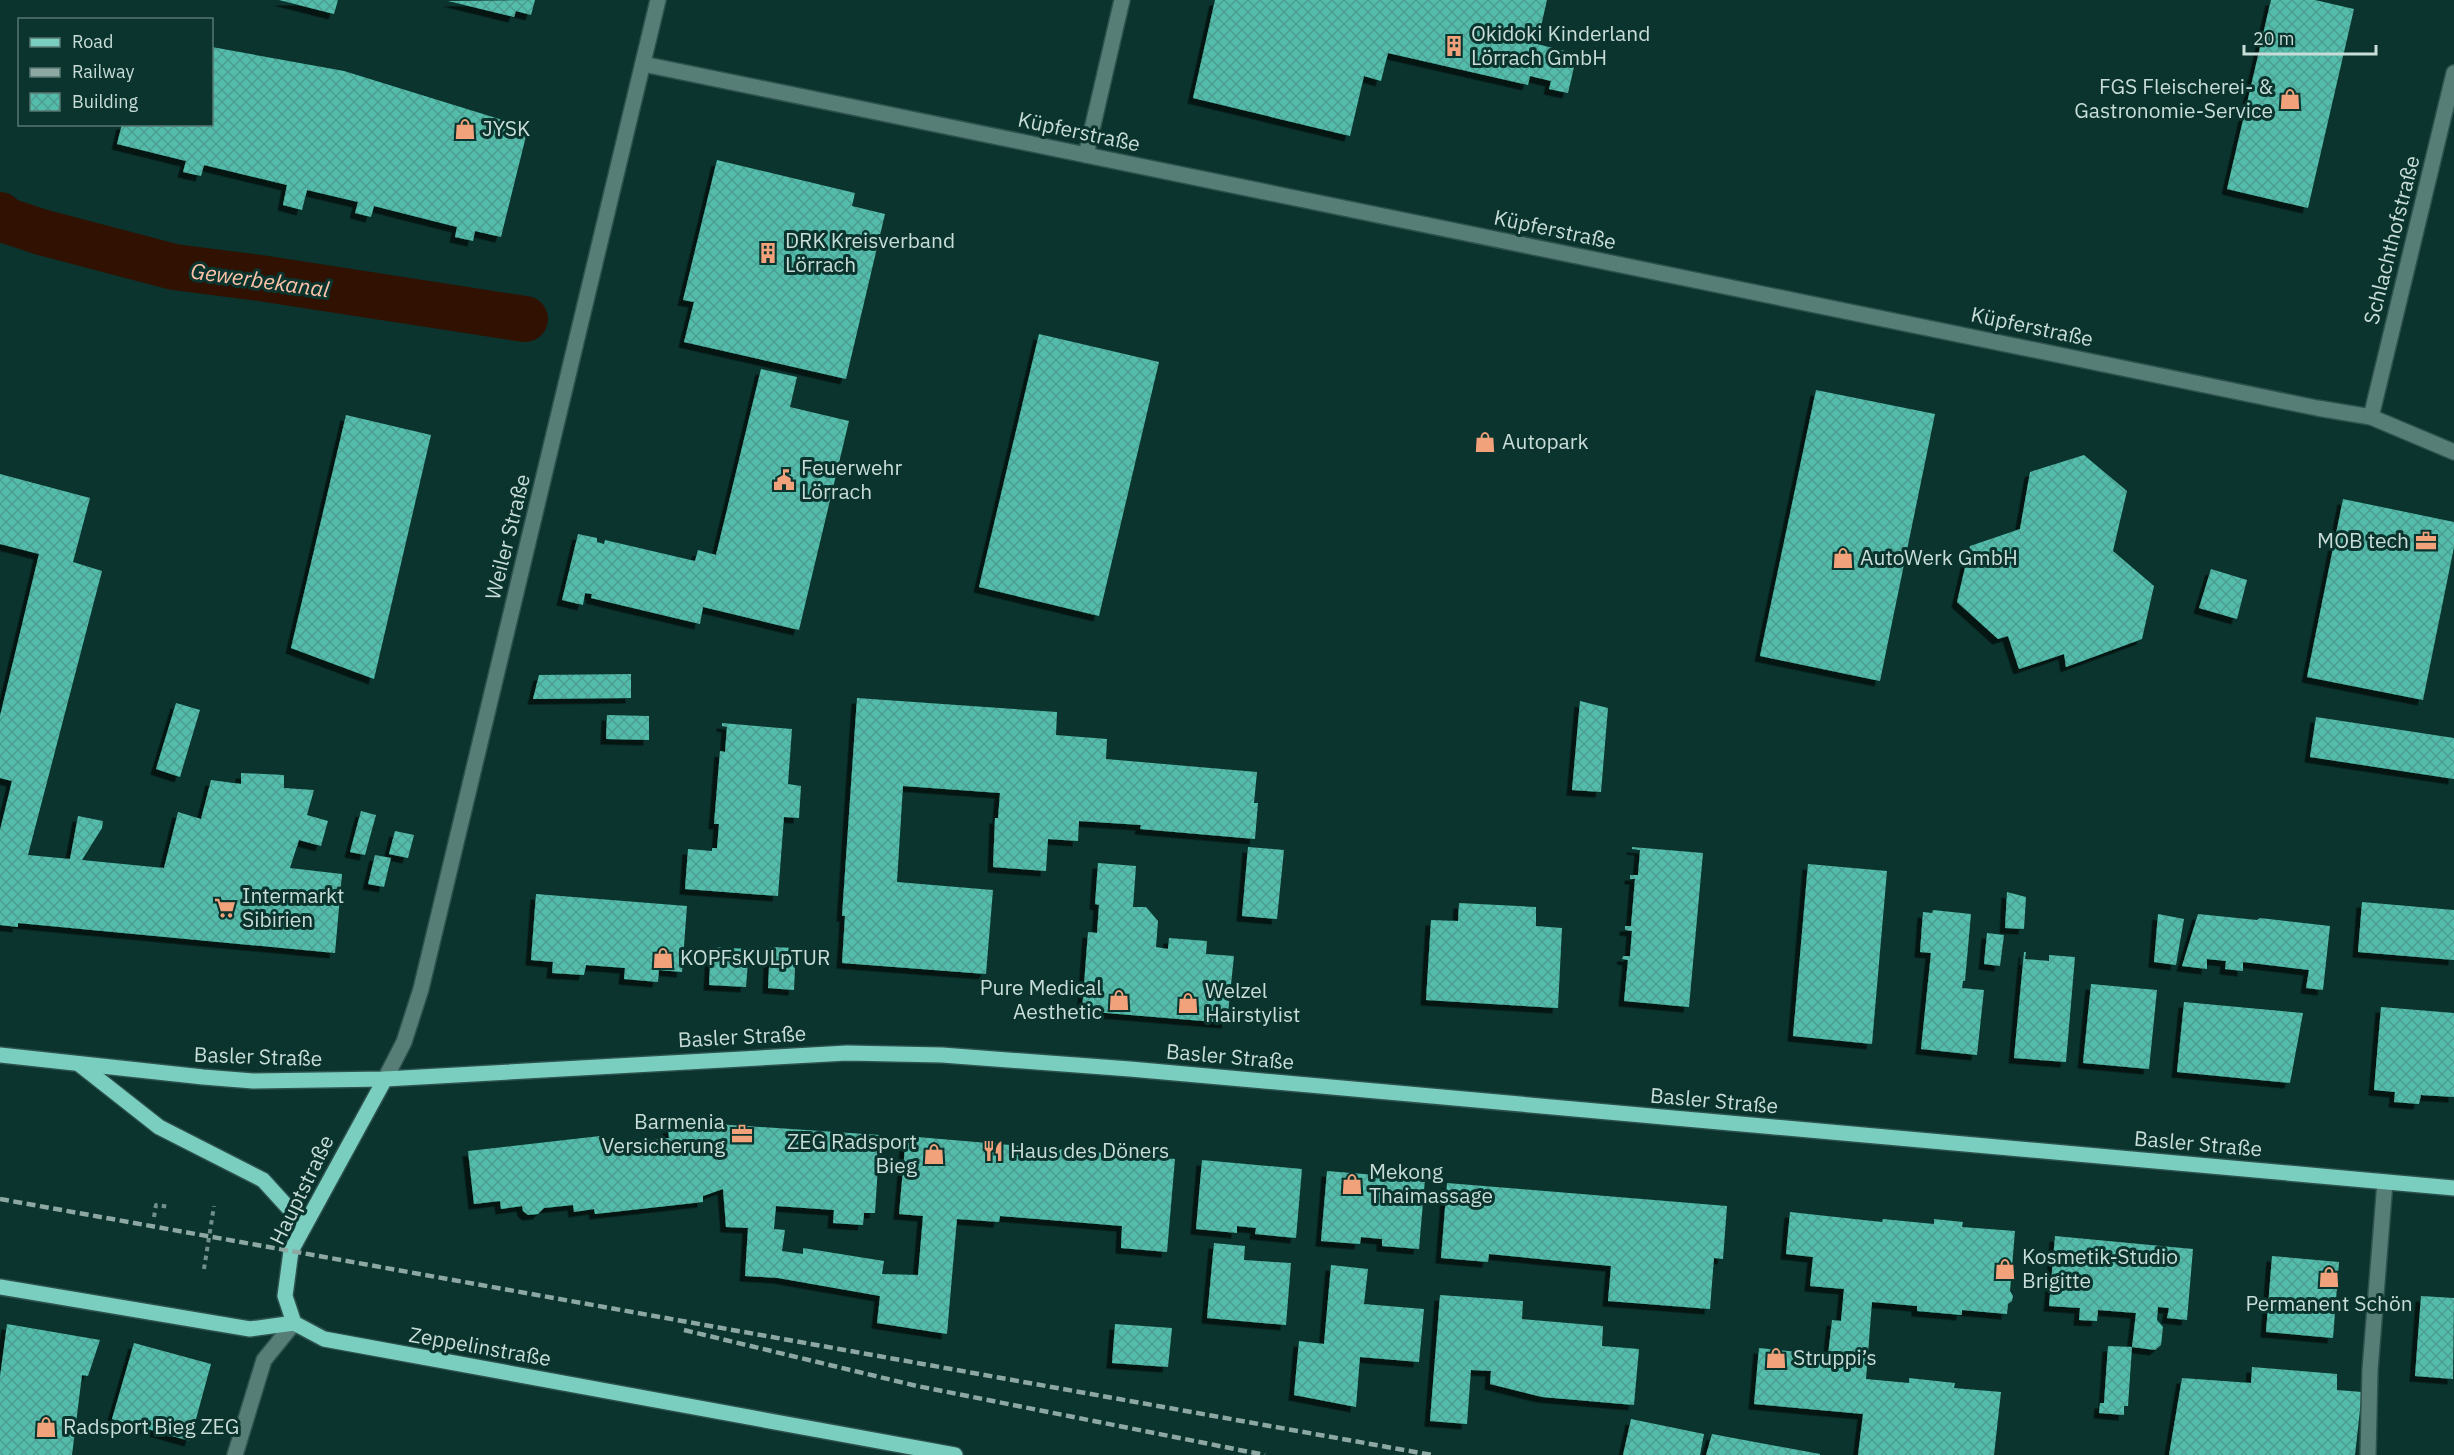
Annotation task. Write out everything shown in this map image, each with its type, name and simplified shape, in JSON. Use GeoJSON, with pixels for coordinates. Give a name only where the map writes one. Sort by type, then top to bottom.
{"type":"FeatureCollection","features":[{"type":"Feature","properties":{"kind":"main road","name":"Basler Straße"},"geometry":{"type":"LineString","coordinates":[[0,1055],[253,1081],[385,1079],[836,1053],[942,1055],[1130,1069],[2454,1188]]}},
{"type":"Feature","properties":{"kind":"main road"},"geometry":{"type":"LineString","coordinates":[[79,1064],[159,1127],[263,1180],[304,1225]]}},
{"type":"Feature","properties":{"kind":"main road","name":"Hauptstraße"},"geometry":{"type":"LineString","coordinates":[[294,1323],[285,1296],[291,1251],[385,1079]]}},
{"type":"Feature","properties":{"kind":"main road"},"geometry":{"type":"LineString","coordinates":[[0,1287],[250,1329],[294,1323]]}},
{"type":"Feature","properties":{"kind":"main road","name":"Zeppelinstraße"},"geometry":{"type":"LineString","coordinates":[[294,1323],[324,1339],[955,1455]]}},
{"type":"Feature","properties":{"kind":"street","name":"Weiler Straße"},"geometry":{"type":"LineString","coordinates":[[385,1079],[404,1042],[421,989],[658,0]]}},
{"type":"Feature","properties":{"kind":"street"},"geometry":{"type":"LineString","coordinates":[[1086,155],[1122,0]]}},
{"type":"Feature","properties":{"kind":"street","name":"Küpferstraße"},"geometry":{"type":"LineString","coordinates":[[643,64],[2317,408],[2371,417],[2454,452]]}},
{"type":"Feature","properties":{"kind":"street","name":"Schlachthofstraße"},"geometry":{"type":"LineString","coordinates":[[2371,417],[2454,73]]}},
{"type":"Feature","properties":{"kind":"street"},"geometry":{"type":"LineString","coordinates":[[2368,1455],[2370,1370],[2385,1182]]}},
{"type":"Feature","properties":{"kind":"street"},"geometry":{"type":"LineString","coordinates":[[235,1455],[264,1360],[294,1323]]}},
{"type":"Feature","properties":{"kind":"path"},"geometry":{"type":"LineString","coordinates":[[154,1217],[156,1205],[170,1207]]}},
{"type":"Feature","properties":{"kind":"path"},"geometry":{"type":"LineString","coordinates":[[204,1269],[214,1206]]}},
{"type":"Feature","properties":{"kind":"building"},"geometry":{"type":"Polygon","coordinates":[[[279,0],[338,0],[334,14],[279,0]]]}},
{"type":"Feature","properties":{"kind":"building"},"geometry":{"type":"Polygon","coordinates":[[[535,0],[531,15],[516,11],[514,17],[448,1],[535,0]]]}},
{"type":"Feature","properties":{"kind":"building"},"geometry":{"type":"Polygon","coordinates":[[[1215,0],[1547,0],[1537,44],[1577,54],[1568,93],[1549,89],[1551,81],[1530,76],[1528,85],[1388,53],[1381,81],[1364,76],[1350,136],[1193,98],[1215,0]]]}},
{"type":"Feature","properties":{"kind":"building","name":"FGS Fleischerei- & Gastronomie-Service"},"geometry":{"type":"Polygon","coordinates":[[[2271,0],[2315,0],[2354,9],[2308,208],[2227,189],[2271,0]]]}},
{"type":"Feature","properties":{"kind":"building"},"geometry":{"type":"Polygon","coordinates":[[[213,47],[344,71],[528,128],[501,237],[475,231],[473,241],[455,237],[457,227],[374,206],[371,217],[355,213],[358,202],[307,190],[302,210],[283,205],[287,185],[204,165],[201,176],[183,172],[186,161],[117,144],[122,126],[213,126],[213,47]]]}},
{"type":"Feature","properties":{"kind":"building","name":"DRK Kreisverband Lörrach"},"geometry":{"type":"Polygon","coordinates":[[[717,160],[855,193],[852,206],[885,214],[846,379],[684,342],[694,302],[683,300],[717,160]]]}},
{"type":"Feature","properties":{"kind":"building"},"geometry":{"type":"Polygon","coordinates":[[[1039,334],[1159,362],[1099,616],[979,587],[1039,334]]]}},
{"type":"Feature","properties":{"kind":"building","name":"Feuerwehr Lörrach"},"geometry":{"type":"Polygon","coordinates":[[[761,369],[797,377],[790,407],[849,421],[799,630],[703,607],[700,624],[591,598],[592,594],[585,593],[583,605],[562,600],[578,534],[597,538],[597,542],[604,544],[605,540],[695,561],[698,550],[716,555],[761,369]]]}},
{"type":"Feature","properties":{"kind":"building","name":"AutoWerk GmbH"},"geometry":{"type":"Polygon","coordinates":[[[1816,390],[1935,414],[1880,681],[1760,656],[1816,390]]]}},
{"type":"Feature","properties":{"kind":"building"},"geometry":{"type":"Polygon","coordinates":[[[346,415],[431,435],[374,679],[291,648],[346,415]]]}},
{"type":"Feature","properties":{"kind":"building"},"geometry":{"type":"Polygon","coordinates":[[[2084,455],[2127,491],[2113,551],[2154,586],[2142,639],[2066,667],[2064,654],[2019,669],[2008,636],[1998,639],[1957,602],[1970,546],[2020,529],[2030,472],[2084,455]]]}},
{"type":"Feature","properties":{"kind":"building"},"geometry":{"type":"Polygon","coordinates":[[[0,474],[90,498],[73,562],[102,571],[28,855],[70,859],[78,816],[103,821],[102,828],[82,860],[164,868],[178,812],[201,819],[211,780],[241,784],[241,773],[284,775],[284,788],[314,790],[307,815],[328,821],[321,846],[299,840],[290,868],[342,874],[335,953],[18,923],[18,927],[0,925],[0,830],[12,781],[0,778],[0,716],[39,554],[0,544],[0,474]]]}},
{"type":"Feature","properties":{"kind":"building"},"geometry":{"type":"Polygon","coordinates":[[[2343,499],[2454,522],[2454,547],[2423,700],[2307,677],[2343,499]]]}},
{"type":"Feature","properties":{"kind":"building"},"geometry":{"type":"Polygon","coordinates":[[[2211,569],[2247,580],[2237,619],[2199,608],[2211,569]]]}},
{"type":"Feature","properties":{"kind":"building"},"geometry":{"type":"Polygon","coordinates":[[[631,674],[631,698],[533,699],[539,675],[631,674]]]}},
{"type":"Feature","properties":{"kind":"building"},"geometry":{"type":"Polygon","coordinates":[[[857,698],[1057,712],[1056,735],[1107,739],[1106,759],[1257,772],[1254,803],[1258,803],[1255,839],[1140,829],[1141,825],[1079,821],[1078,841],[1048,839],[1046,871],[993,867],[995,818],[998,818],[1000,793],[903,786],[897,882],[993,890],[986,974],[842,963],[845,916],[842,916],[857,698]]]}},
{"type":"Feature","properties":{"kind":"building"},"geometry":{"type":"Polygon","coordinates":[[[1580,701],[1608,708],[1601,792],[1572,790],[1580,701]]]}},
{"type":"Feature","properties":{"kind":"building"},"geometry":{"type":"Polygon","coordinates":[[[176,703],[200,710],[180,777],[156,769],[176,703]]]}},
{"type":"Feature","properties":{"kind":"building"},"geometry":{"type":"Polygon","coordinates":[[[607,715],[649,716],[649,740],[606,739],[607,715]]]}},
{"type":"Feature","properties":{"kind":"building"},"geometry":{"type":"Polygon","coordinates":[[[2316,717],[2454,738],[2454,779],[2310,757],[2316,717]]]}},
{"type":"Feature","properties":{"kind":"building"},"geometry":{"type":"Polygon","coordinates":[[[722,723],[792,729],[788,784],[801,786],[799,818],[784,817],[778,896],[685,889],[688,849],[712,851],[712,848],[717,848],[719,824],[714,824],[720,751],[725,752],[727,727],[722,726],[722,723]]]}},
{"type":"Feature","properties":{"kind":"building"},"geometry":{"type":"Polygon","coordinates":[[[361,811],[376,815],[365,855],[350,852],[361,811]]]}},
{"type":"Feature","properties":{"kind":"building"},"geometry":{"type":"Polygon","coordinates":[[[395,831],[414,835],[408,858],[389,854],[395,831]]]}},
{"type":"Feature","properties":{"kind":"building"},"geometry":{"type":"Polygon","coordinates":[[[1248,847],[1284,850],[1277,919],[1242,916],[1248,847]]]}},
{"type":"Feature","properties":{"kind":"building"},"geometry":{"type":"Polygon","coordinates":[[[1632,847],[1703,853],[1689,1007],[1624,1001],[1628,960],[1622,959],[1623,956],[1630,956],[1632,931],[1625,930],[1625,926],[1631,926],[1635,879],[1630,879],[1630,875],[1638,875],[1640,850],[1632,849],[1632,847]]]}},
{"type":"Feature","properties":{"kind":"building"},"geometry":{"type":"Polygon","coordinates":[[[375,855],[391,858],[384,887],[368,884],[375,855]]]}},
{"type":"Feature","properties":{"kind":"building"},"geometry":{"type":"Polygon","coordinates":[[[1098,863],[1136,866],[1133,907],[1146,907],[1158,921],[1156,947],[1168,949],[1169,938],[1207,941],[1206,954],[1234,956],[1227,1023],[1082,1011],[1088,932],[1097,933],[1099,905],[1095,904],[1098,863]]]}},
{"type":"Feature","properties":{"kind":"building"},"geometry":{"type":"Polygon","coordinates":[[[1808,864],[1887,871],[1872,1044],[1793,1036],[1808,864]]]}},
{"type":"Feature","properties":{"kind":"building"},"geometry":{"type":"Polygon","coordinates":[[[2007,892],[2026,897],[2024,929],[2005,928],[2007,892]]]}},
{"type":"Feature","properties":{"kind":"building"},"geometry":{"type":"Polygon","coordinates":[[[536,894],[687,906],[682,972],[659,970],[658,982],[624,979],[625,968],[586,965],[584,975],[552,973],[553,962],[531,960],[536,894]]]}},
{"type":"Feature","properties":{"kind":"building"},"geometry":{"type":"Polygon","coordinates":[[[2362,902],[2454,910],[2454,960],[2358,952],[2362,902]]]}},
{"type":"Feature","properties":{"kind":"building"},"geometry":{"type":"Polygon","coordinates":[[[1459,903],[1536,907],[1536,926],[1562,928],[1558,1008],[1426,1000],[1431,920],[1458,921],[1459,903]]]}},
{"type":"Feature","properties":{"kind":"building"},"geometry":{"type":"Polygon","coordinates":[[[1933,910],[1971,914],[1965,981],[1963,981],[1962,988],[1984,990],[1977,1055],[1921,1049],[1931,953],[1920,952],[1923,912],[1932,913],[1933,910]]]}},
{"type":"Feature","properties":{"kind":"building"},"geometry":{"type":"Polygon","coordinates":[[[2158,914],[2184,919],[2176,965],[2154,962],[2158,914]]]}},
{"type":"Feature","properties":{"kind":"building"},"geometry":{"type":"Polygon","coordinates":[[[2198,914],[2330,926],[2323,990],[2306,988],[2309,970],[2243,962],[2243,971],[2225,969],[2226,961],[2207,959],[2207,969],[2182,966],[2198,914]]]}},
{"type":"Feature","properties":{"kind":"building"},"geometry":{"type":"Polygon","coordinates":[[[1987,933],[2004,935],[2000,966],[1984,964],[1987,933]]]}},
{"type":"Feature","properties":{"kind":"building"},"geometry":{"type":"Polygon","coordinates":[[[711,947],[749,949],[746,987],[709,985],[711,947]]]}},
{"type":"Feature","properties":{"kind":"building"},"geometry":{"type":"Polygon","coordinates":[[[770,947],[796,948],[794,990],[768,988],[770,947]]]}},
{"type":"Feature","properties":{"kind":"building"},"geometry":{"type":"Polygon","coordinates":[[[2024,952],[2026,952],[2025,959],[2049,961],[2049,955],[2075,957],[2066,1062],[2014,1058],[2024,952]]]}},
{"type":"Feature","properties":{"kind":"building"},"geometry":{"type":"Polygon","coordinates":[[[2091,984],[2157,990],[2149,1069],[2083,1063],[2091,984]]]}},
{"type":"Feature","properties":{"kind":"building"},"geometry":{"type":"Polygon","coordinates":[[[2184,1002],[2303,1013],[2290,1083],[2177,1072],[2184,1002]]]}},
{"type":"Feature","properties":{"kind":"building"},"geometry":{"type":"Polygon","coordinates":[[[2381,1007],[2454,1013],[2454,1097],[2421,1095],[2419,1104],[2394,1102],[2395,1092],[2374,1090],[2381,1007]]]}},
{"type":"Feature","properties":{"kind":"building"},"geometry":{"type":"Polygon","coordinates":[[[717,1124],[880,1135],[875,1213],[864,1213],[863,1225],[833,1223],[834,1210],[776,1206],[774,1229],[785,1230],[782,1251],[803,1254],[803,1248],[884,1261],[882,1274],[918,1275],[923,1216],[899,1214],[906,1136],[1175,1159],[1167,1252],[1121,1248],[1122,1226],[1000,1216],[999,1222],[957,1219],[947,1334],[877,1323],[880,1296],[778,1278],[745,1276],[748,1228],[726,1227],[723,1189],[703,1196],[703,1202],[595,1214],[594,1209],[574,1212],[573,1205],[544,1208],[538,1214],[528,1215],[523,1211],[522,1206],[501,1209],[500,1201],[474,1204],[468,1151],[600,1136],[601,1146],[669,1138],[668,1128],[717,1124]]]}},
{"type":"Feature","properties":{"kind":"building"},"geometry":{"type":"Polygon","coordinates":[[[1202,1160],[1302,1169],[1296,1238],[1255,1234],[1256,1228],[1237,1226],[1237,1233],[1196,1229],[1202,1160]]]}},
{"type":"Feature","properties":{"kind":"building"},"geometry":{"type":"Polygon","coordinates":[[[1327,1171],[1425,1179],[1419,1249],[1382,1246],[1382,1239],[1361,1237],[1360,1244],[1321,1241],[1327,1171]]]}},
{"type":"Feature","properties":{"kind":"building"},"geometry":{"type":"Polygon","coordinates":[[[1447,1183],[1727,1206],[1723,1259],[1714,1258],[1710,1309],[1608,1301],[1611,1266],[1489,1254],[1488,1262],[1441,1258],[1447,1183]]]}},
{"type":"Feature","properties":{"kind":"building"},"geometry":{"type":"Polygon","coordinates":[[[1790,1212],[1882,1222],[1883,1219],[1934,1224],[1934,1219],[1963,1222],[1962,1227],[2015,1231],[2010,1291],[2013,1296],[2012,1301],[2008,1304],[2007,1314],[1962,1310],[1962,1315],[1917,1311],[1917,1306],[1872,1302],[1866,1379],[1909,1383],[1909,1378],[1955,1383],[1954,1388],[2001,1392],[1994,1455],[1858,1455],[1863,1414],[1754,1404],[1759,1348],[1828,1355],[1832,1320],[1841,1321],[1844,1289],[1810,1286],[1813,1257],[1786,1254],[1790,1212]]]}},
{"type":"Feature","properties":{"kind":"building"},"geometry":{"type":"Polygon","coordinates":[[[2055,1236],[2193,1249],[2187,1320],[2167,1318],[2169,1308],[2158,1307],[2157,1320],[2163,1327],[2161,1345],[2155,1350],[2132,1347],[2136,1313],[2098,1310],[2097,1321],[2079,1320],[2080,1308],[2049,1306],[2055,1236]]]}},
{"type":"Feature","properties":{"kind":"building"},"geometry":{"type":"Polygon","coordinates":[[[1214,1243],[1245,1246],[1244,1260],[1291,1263],[1286,1325],[1207,1318],[1214,1243]]]}},
{"type":"Feature","properties":{"kind":"building"},"geometry":{"type":"Polygon","coordinates":[[[2272,1256],[2339,1262],[2333,1338],[2266,1332],[2272,1256]]]}},
{"type":"Feature","properties":{"kind":"building"},"geometry":{"type":"Polygon","coordinates":[[[1331,1265],[1368,1269],[1364,1304],[1424,1309],[1419,1362],[1360,1357],[1356,1407],[1294,1395],[1299,1341],[1324,1344],[1331,1265]]]}},
{"type":"Feature","properties":{"kind":"building"},"geometry":{"type":"Polygon","coordinates":[[[1440,1295],[1523,1301],[1522,1319],[1603,1326],[1602,1346],[1639,1349],[1634,1405],[1542,1397],[1490,1384],[1491,1371],[1471,1370],[1467,1424],[1430,1421],[1440,1295]]]}},
{"type":"Feature","properties":{"kind":"building"},"geometry":{"type":"Polygon","coordinates":[[[2421,1296],[2454,1298],[2453,1379],[2415,1376],[2421,1296]]]}},
{"type":"Feature","properties":{"kind":"building"},"geometry":{"type":"Polygon","coordinates":[[[7,1324],[100,1340],[88,1376],[82,1375],[72,1455],[0,1455],[0,1377],[7,1324]]]}},
{"type":"Feature","properties":{"kind":"building"},"geometry":{"type":"Polygon","coordinates":[[[1115,1324],[1172,1328],[1168,1367],[1112,1363],[1115,1324]]]}},
{"type":"Feature","properties":{"kind":"building"},"geometry":{"type":"Polygon","coordinates":[[[134,1343],[211,1364],[190,1441],[112,1419],[134,1343]]]}},
{"type":"Feature","properties":{"kind":"building"},"geometry":{"type":"Polygon","coordinates":[[[2108,1346],[2132,1347],[2128,1406],[2124,1406],[2124,1415],[2099,1413],[2100,1403],[2104,1403],[2108,1346]]]}},
{"type":"Feature","properties":{"kind":"building"},"geometry":{"type":"Polygon","coordinates":[[[2252,1367],[2337,1374],[2337,1390],[2362,1392],[2355,1455],[2169,1455],[2182,1378],[2251,1383],[2252,1367]]]}},
{"type":"Feature","properties":{"kind":"building"},"geometry":{"type":"Polygon","coordinates":[[[1631,1419],[1704,1434],[1700,1455],[1623,1455],[1631,1419]]]}},
{"type":"Feature","properties":{"kind":"building"},"geometry":{"type":"Polygon","coordinates":[[[1712,1434],[1820,1454],[1820,1455],[1706,1455],[1712,1434]]]}},
{"type":"Feature","properties":{"kind":"waterway","name":"Gewerbekanal"},"geometry":{"type":"LineString","coordinates":[[0,215],[5,220],[41,232],[174,267],[525,319]]}},
{"type":"Feature","properties":{"kind":"railway"},"geometry":{"type":"LineString","coordinates":[[0,1199],[1432,1455]]}},
{"type":"Feature","properties":{"kind":"railway"},"geometry":{"type":"LineString","coordinates":[[684,1330],[917,1386],[1265,1455]]}},
{"type":"Feature","properties":{"kind":"place","name":"Okidoki Kinderland Lörrach GmbH"},"geometry":{"type":"Point","coordinates":[1454,46]}},
{"type":"Feature","properties":{"kind":"place","name":"FGS Fleischerei- & Gastronomie-Service"},"geometry":{"type":"Point","coordinates":[2290,99]}},
{"type":"Feature","properties":{"kind":"place","name":"JYSK"},"geometry":{"type":"Point","coordinates":[465,129]}},
{"type":"Feature","properties":{"kind":"place","name":"DRK Kreisverband Lörrach"},"geometry":{"type":"Point","coordinates":[768,253]}},
{"type":"Feature","properties":{"kind":"place","name":"Autopark"},"geometry":{"type":"Point","coordinates":[1485,442]}},
{"type":"Feature","properties":{"kind":"place","name":"Feuerwehr Lörrach"},"geometry":{"type":"Point","coordinates":[784,480]}},
{"type":"Feature","properties":{"kind":"place","name":"MOB tech"},"geometry":{"type":"Point","coordinates":[2426,541]}},
{"type":"Feature","properties":{"kind":"place","name":"AutoWerk GmbH"},"geometry":{"type":"Point","coordinates":[1843,558]}},
{"type":"Feature","properties":{"kind":"place","name":"Intermarkt Sibirien"},"geometry":{"type":"Point","coordinates":[225,908]}},
{"type":"Feature","properties":{"kind":"place","name":"KOPFsKULpTUR"},"geometry":{"type":"Point","coordinates":[663,958]}},
{"type":"Feature","properties":{"kind":"place","name":"Pure Medical Aesthetic"},"geometry":{"type":"Point","coordinates":[1119,1000]}},
{"type":"Feature","properties":{"kind":"place","name":"Welzel Hairstylist"},"geometry":{"type":"Point","coordinates":[1188,1003]}},
{"type":"Feature","properties":{"kind":"place","name":"Barmenia Versicherung"},"geometry":{"type":"Point","coordinates":[742,1134]}},
{"type":"Feature","properties":{"kind":"place","name":"Haus des Döners"},"geometry":{"type":"Point","coordinates":[993,1151]}},
{"type":"Feature","properties":{"kind":"place","name":"ZEG Radsport Bieg"},"geometry":{"type":"Point","coordinates":[934,1154]}},
{"type":"Feature","properties":{"kind":"place","name":"Mekong Thaimassage"},"geometry":{"type":"Point","coordinates":[1352,1184]}},
{"type":"Feature","properties":{"kind":"place","name":"Kosmetik-Studio Brigitte"},"geometry":{"type":"Point","coordinates":[2005,1269]}},
{"type":"Feature","properties":{"kind":"place","name":"Permanent Schön"},"geometry":{"type":"Point","coordinates":[2329,1277]}},
{"type":"Feature","properties":{"kind":"place","name":"Struppi’s"},"geometry":{"type":"Point","coordinates":[1776,1358]}},
{"type":"Feature","properties":{"kind":"place","name":"Radsport Bieg ZEG"},"geometry":{"type":"Point","coordinates":[46,1427]}}]}
